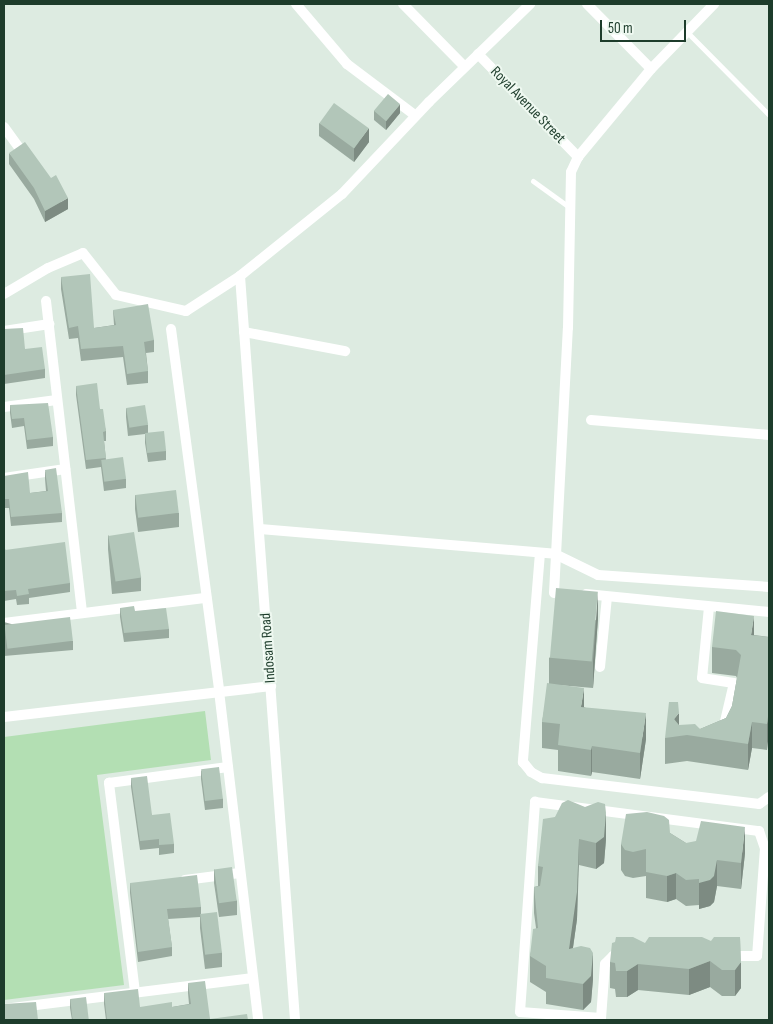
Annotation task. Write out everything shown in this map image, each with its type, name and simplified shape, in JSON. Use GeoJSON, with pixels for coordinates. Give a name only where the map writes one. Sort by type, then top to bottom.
{"type":"FeatureCollection","features":[{"type":"Feature","properties":{"kind":"street"},"geometry":{"type":"LineString","coordinates":[[296,4],[347,64],[416,116]]}},
{"type":"Feature","properties":{"kind":"street"},"geometry":{"type":"LineString","coordinates":[[403,4],[465,67]]}},
{"type":"Feature","properties":{"kind":"street"},"geometry":{"type":"LineString","coordinates":[[4,294],[48,268],[83,253],[116,294],[186,311],[240,276],[342,194],[416,116],[530,4]]}},
{"type":"Feature","properties":{"kind":"street"},"geometry":{"type":"LineString","coordinates":[[586,4],[651,69]]}},
{"type":"Feature","properties":{"kind":"street"},"geometry":{"type":"LineString","coordinates":[[563,593],[555,554],[568,328],[572,172],[578,157],[651,69],[714,4]]}},
{"type":"Feature","properties":{"kind":"street","name":"Royal Avenue Street"},"geometry":{"type":"LineString","coordinates":[[478,54],[578,157]]}},
{"type":"Feature","properties":{"kind":"street"},"geometry":{"type":"LineString","coordinates":[[4,126],[18,146]]}},
{"type":"Feature","properties":{"kind":"street","name":"Indosam Road"},"geometry":{"type":"LineString","coordinates":[[240,276],[295,1020]]}},
{"type":"Feature","properties":{"kind":"street"},"geometry":{"type":"LineString","coordinates":[[46,301],[66,469],[70,544],[82,613]]}},
{"type":"Feature","properties":{"kind":"street"},"geometry":{"type":"LineString","coordinates":[[4,331],[49,324]]}},
{"type":"Feature","properties":{"kind":"street"},"geometry":{"type":"LineString","coordinates":[[170,329],[219,691],[258,1020]]}},
{"type":"Feature","properties":{"kind":"street"},"geometry":{"type":"LineString","coordinates":[[244,332],[345,351]]}},
{"type":"Feature","properties":{"kind":"street"},"geometry":{"type":"LineString","coordinates":[[4,407],[58,400]]}},
{"type":"Feature","properties":{"kind":"street"},"geometry":{"type":"LineString","coordinates":[[591,420],[769,435]]}},
{"type":"Feature","properties":{"kind":"street"},"geometry":{"type":"LineString","coordinates":[[4,478],[66,469]]}},
{"type":"Feature","properties":{"kind":"street"},"geometry":{"type":"LineString","coordinates":[[260,528],[540,552],[555,554],[598,575],[769,587]]}},
{"type":"Feature","properties":{"kind":"street"},"geometry":{"type":"LineString","coordinates":[[540,552],[540,593],[523,762],[531,772],[542,778],[759,804],[769,797]]}},
{"type":"Feature","properties":{"kind":"street"},"geometry":{"type":"LineString","coordinates":[[540,593],[563,593],[769,612]]}},
{"type":"Feature","properties":{"kind":"street"},"geometry":{"type":"LineString","coordinates":[[600,667],[607,597]]}},
{"type":"Feature","properties":{"kind":"street"},"geometry":{"type":"LineString","coordinates":[[4,623],[206,598]]}},
{"type":"Feature","properties":{"kind":"street"},"geometry":{"type":"LineString","coordinates":[[709,607],[702,678],[734,683],[721,739]]}},
{"type":"Feature","properties":{"kind":"street"},"geometry":{"type":"LineString","coordinates":[[4,718],[271,686]]}},
{"type":"Feature","properties":{"kind":"street"},"geometry":{"type":"LineString","coordinates":[[134,992],[127,886],[109,782],[228,767]]}},
{"type":"Feature","properties":{"kind":"street"},"geometry":{"type":"LineString","coordinates":[[535,802],[759,831],[765,848],[757,956],[613,956],[605,964],[601,1019],[520,1012],[535,802]]}},
{"type":"Feature","properties":{"kind":"street"},"geometry":{"type":"LineString","coordinates":[[171,881],[240,873]]}},
{"type":"Feature","properties":{"kind":"street"},"geometry":{"type":"LineString","coordinates":[[4,1009],[253,978]]}},
{"type":"Feature","properties":{"kind":"lane"},"geometry":{"type":"LineString","coordinates":[[687,32],[769,115]]}},
{"type":"Feature","properties":{"kind":"lane"},"geometry":{"type":"LineString","coordinates":[[533,180],[570,207]]}},
{"type":"Feature","properties":{"kind":"green space"},"geometry":{"type":"Polygon","coordinates":[[[205,711],[211,760],[97,775],[124,985],[4,1000],[4,737],[205,711]]]}},
{"type":"Feature","properties":{"kind":"building"},"geometry":{"type":"Polygon","coordinates":[[[388,94],[400,104],[386,121],[374,111],[388,94]]]}},
{"type":"Feature","properties":{"kind":"building"},"geometry":{"type":"Polygon","coordinates":[[[334,103],[369,128],[354,149],[319,123],[334,103]]]}},
{"type":"Feature","properties":{"kind":"building"},"geometry":{"type":"Polygon","coordinates":[[[25,142],[51,178],[56,175],[68,198],[45,211],[34,188],[9,153],[25,142]]]}},
{"type":"Feature","properties":{"kind":"building"},"geometry":{"type":"Polygon","coordinates":[[[90,274],[94,328],[116,325],[113,310],[148,304],[154,340],[144,342],[148,371],[127,374],[123,346],[81,349],[78,326],[69,328],[61,277],[90,274]]]}},
{"type":"Feature","properties":{"kind":"building"},"geometry":{"type":"Polygon","coordinates":[[[23,328],[25,349],[42,347],[45,369],[4,375],[4,329],[23,328]]]}},
{"type":"Feature","properties":{"kind":"building"},"geometry":{"type":"Polygon","coordinates":[[[97,383],[100,409],[103,409],[106,431],[103,432],[106,458],[86,460],[76,386],[97,383]]]}},
{"type":"Feature","properties":{"kind":"building"},"geometry":{"type":"Polygon","coordinates":[[[48,403],[53,437],[27,440],[24,418],[12,419],[10,405],[48,403]]]}},
{"type":"Feature","properties":{"kind":"building"},"geometry":{"type":"Polygon","coordinates":[[[145,405],[148,425],[129,428],[126,408],[145,405]]]}},
{"type":"Feature","properties":{"kind":"building"},"geometry":{"type":"Polygon","coordinates":[[[164,431],[166,451],[147,453],[145,433],[164,431]]]}},
{"type":"Feature","properties":{"kind":"building"},"geometry":{"type":"Polygon","coordinates":[[[123,457],[126,479],[104,482],[101,460],[123,457]]]}},
{"type":"Feature","properties":{"kind":"building"},"geometry":{"type":"Polygon","coordinates":[[[56,468],[62,513],[11,517],[9,499],[4,499],[4,476],[28,472],[30,493],[48,491],[45,470],[56,468]]]}},
{"type":"Feature","properties":{"kind":"building"},"geometry":{"type":"Polygon","coordinates":[[[176,490],[179,513],[138,518],[135,495],[176,490]]]}},
{"type":"Feature","properties":{"kind":"building"},"geometry":{"type":"Polygon","coordinates":[[[134,532],[141,577],[116,582],[108,536],[134,532]]]}},
{"type":"Feature","properties":{"kind":"building"},"geometry":{"type":"Polygon","coordinates":[[[65,542],[70,583],[28,589],[29,594],[17,596],[16,590],[4,591],[4,549],[65,542]]]}},
{"type":"Feature","properties":{"kind":"building"},"geometry":{"type":"Polygon","coordinates":[[[556,588],[598,592],[592,661],[550,658],[556,588]]]}},
{"type":"Feature","properties":{"kind":"building"},"geometry":{"type":"Polygon","coordinates":[[[134,606],[135,611],[166,608],[169,629],[124,633],[120,608],[134,606]]]}},
{"type":"Feature","properties":{"kind":"building"},"geometry":{"type":"Polygon","coordinates":[[[716,611],[754,616],[751,635],[769,637],[769,707],[767,724],[752,722],[748,744],[687,735],[665,738],[669,702],[678,702],[679,713],[674,719],[679,725],[695,724],[700,729],[726,718],[732,706],[741,655],[736,650],[712,647],[716,611]]]}},
{"type":"Feature","properties":{"kind":"building"},"geometry":{"type":"Polygon","coordinates":[[[70,617],[73,641],[7,649],[4,625],[70,617]]]}},
{"type":"Feature","properties":{"kind":"building"},"geometry":{"type":"Polygon","coordinates":[[[547,683],[584,688],[581,707],[646,713],[640,753],[592,746],[591,750],[558,745],[560,724],[542,722],[547,683]]]}},
{"type":"Feature","properties":{"kind":"building"},"geometry":{"type":"Polygon","coordinates":[[[219,767],[223,799],[205,801],[201,769],[219,767]]]}},
{"type":"Feature","properties":{"kind":"building"},"geometry":{"type":"Polygon","coordinates":[[[147,776],[152,815],[170,813],[174,844],[159,845],[159,839],[140,841],[131,778],[147,776]]]}},
{"type":"Feature","properties":{"kind":"building"},"geometry":{"type":"Polygon","coordinates":[[[568,800],[585,807],[598,802],[605,804],[606,813],[604,837],[596,843],[579,839],[577,892],[569,949],[581,946],[590,948],[593,953],[591,976],[583,984],[546,978],[546,966],[530,956],[533,929],[538,928],[534,887],[540,886],[543,867],[538,866],[543,819],[555,817],[562,803],[568,800]]]}},
{"type":"Feature","properties":{"kind":"building"},"geometry":{"type":"Polygon","coordinates":[[[647,812],[664,816],[669,820],[670,833],[686,843],[696,841],[701,821],[745,827],[741,863],[717,860],[714,876],[710,880],[699,883],[699,879],[686,880],[676,873],[667,876],[646,872],[646,849],[633,852],[625,850],[621,844],[626,814],[647,812]]]}},
{"type":"Feature","properties":{"kind":"building"},"geometry":{"type":"Polygon","coordinates":[[[232,867],[237,901],[219,903],[214,870],[232,867]]]}},
{"type":"Feature","properties":{"kind":"building"},"geometry":{"type":"Polygon","coordinates":[[[197,875],[201,907],[167,909],[172,947],[138,952],[130,883],[197,875]]]}},
{"type":"Feature","properties":{"kind":"building"},"geometry":{"type":"Polygon","coordinates":[[[217,912],[222,953],[205,955],[200,914],[217,912]]]}},
{"type":"Feature","properties":{"kind":"building"},"geometry":{"type":"Polygon","coordinates":[[[616,937],[633,937],[645,943],[649,937],[702,937],[711,941],[714,937],[740,937],[741,962],[735,970],[722,970],[710,961],[689,969],[638,964],[627,971],[616,971],[615,963],[610,962],[612,943],[615,942],[616,937]]]}},
{"type":"Feature","properties":{"kind":"building"},"geometry":{"type":"Polygon","coordinates":[[[205,981],[210,1019],[247,1014],[248,1020],[107,1020],[104,993],[138,989],[140,1007],[172,1002],[172,1007],[191,1004],[188,983],[205,981]]]}},
{"type":"Feature","properties":{"kind":"building"},"geometry":{"type":"Polygon","coordinates":[[[86,997],[89,1020],[73,1020],[70,999],[86,997]]]}},
{"type":"Feature","properties":{"kind":"building"},"geometry":{"type":"Polygon","coordinates":[[[36,1002],[38,1020],[4,1020],[4,1004],[36,1002]]]}}]}
